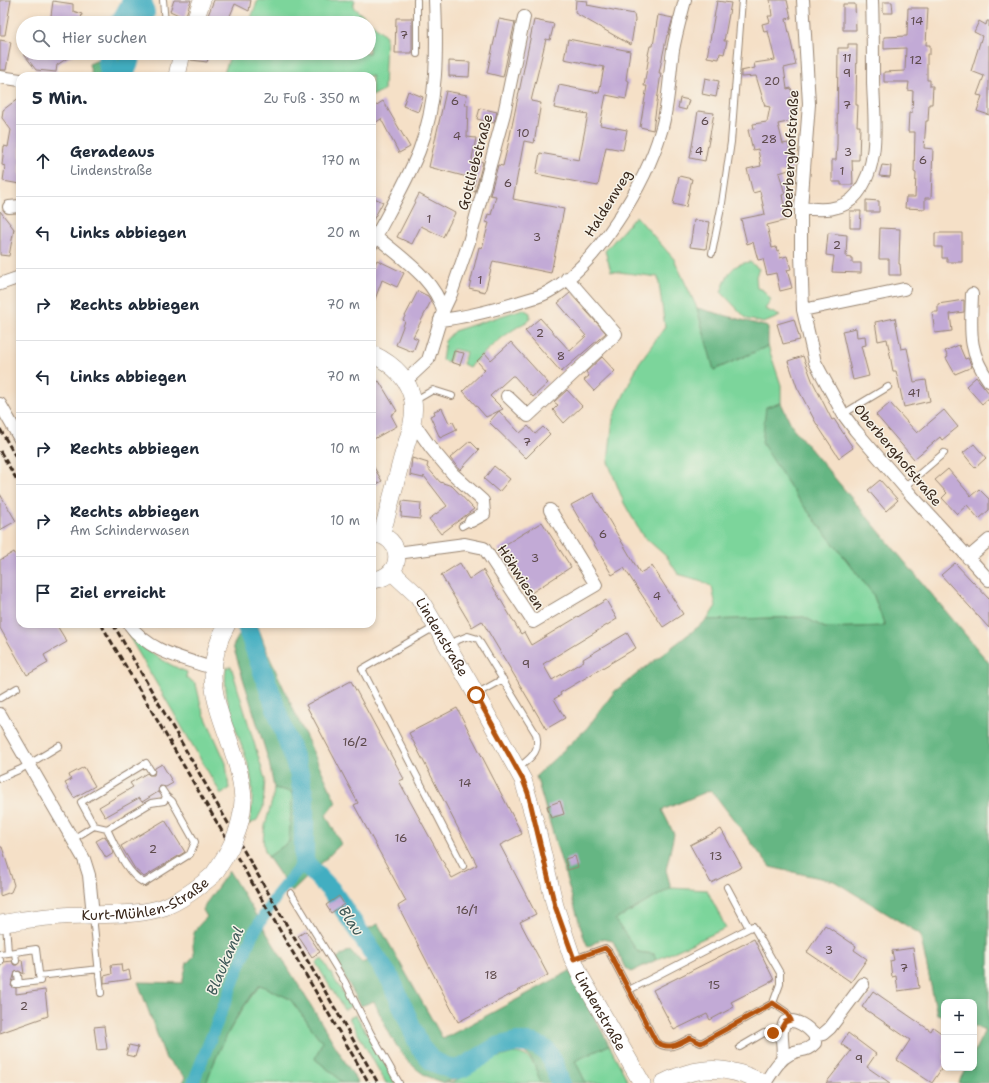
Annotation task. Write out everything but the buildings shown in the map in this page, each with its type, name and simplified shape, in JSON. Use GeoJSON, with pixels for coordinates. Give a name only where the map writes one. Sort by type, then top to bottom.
{"type":"FeatureCollection","features":[{"type":"Feature","properties":{"kind":"street"},"geometry":{"type":"LineString","coordinates":[[196,16],[202,0]]}},
{"type":"Feature","properties":{"kind":"street"},"geometry":{"type":"LineString","coordinates":[[376,236],[419,150],[428,121],[435,71],[435,0]]}},
{"type":"Feature","properties":{"kind":"street","name":"Haldenweg"},"geometry":{"type":"LineString","coordinates":[[442,316],[460,318],[532,298],[548,292],[567,278],[594,252],[611,231],[632,197],[654,152],[666,108],[673,48],[685,0]]}},
{"type":"Feature","properties":{"kind":"street","name":"Oberberghofstraße"},"geometry":{"type":"LineString","coordinates":[[803,0],[809,104],[801,208],[803,310],[815,362],[843,414],[870,449],[989,580]]}},
{"type":"Feature","properties":{"kind":"street"},"geometry":{"type":"LineString","coordinates":[[801,208],[829,210],[841,207],[857,194],[868,171],[874,142],[872,0]]}},
{"type":"Feature","properties":{"kind":"street","name":"Gottliebstraße"},"geometry":{"type":"LineString","coordinates":[[442,316],[451,294],[488,177],[504,114],[524,17]]}},
{"type":"Feature","properties":{"kind":"street"},"geometry":{"type":"LineString","coordinates":[[178,72],[180,60]]}},
{"type":"Feature","properties":{"kind":"street"},"geometry":{"type":"LineString","coordinates":[[0,77],[16,79]]}},
{"type":"Feature","properties":{"kind":"street"},"geometry":{"type":"LineString","coordinates":[[376,242],[427,283],[436,295],[442,316],[428,360],[412,375],[404,380]]}},
{"type":"Feature","properties":{"kind":"street"},"geometry":{"type":"LineString","coordinates":[[507,396],[528,416],[616,334],[567,278]]}},
{"type":"Feature","properties":{"kind":"street"},"geometry":{"type":"LineString","coordinates":[[0,284],[16,279]]}},
{"type":"Feature","properties":{"kind":"street"},"geometry":{"type":"LineString","coordinates":[[803,310],[904,289]]}},
{"type":"Feature","properties":{"kind":"street"},"geometry":{"type":"LineString","coordinates":[[972,294],[972,347],[976,361],[989,381]]}},
{"type":"Feature","properties":{"kind":"street"},"geometry":{"type":"LineString","coordinates":[[376,356],[385,360],[395,368],[411,393],[413,402],[410,425],[376,535],[391,542],[397,553],[397,560],[392,572],[386,577],[376,579]]}},
{"type":"Feature","properties":{"kind":"street"},"geometry":{"type":"LineString","coordinates":[[0,404],[16,432]]}},
{"type":"Feature","properties":{"kind":"street"},"geometry":{"type":"LineString","coordinates":[[410,425],[417,428],[431,448],[453,474],[482,501],[484,514],[467,523]]}},
{"type":"Feature","properties":{"kind":"street","name":"Höhwiesen"},"geometry":{"type":"LineString","coordinates":[[397,553],[465,544],[484,548],[533,622],[596,585],[550,510]]}},
{"type":"Feature","properties":{"kind":"street"},"geometry":{"type":"LineString","coordinates":[[968,558],[989,540]]}},
{"type":"Feature","properties":{"kind":"street","name":"Lindenstraße"},"geometry":{"type":"LineString","coordinates":[[392,572],[418,596],[517,769],[528,793],[555,906],[574,959],[582,977],[642,1083]]}},
{"type":"Feature","properties":{"kind":"street"},"geometry":{"type":"LineString","coordinates":[[133,628],[147,642],[164,652],[212,668]]}},
{"type":"Feature","properties":{"kind":"street","name":"Kurt-Mühlen-Straße"},"geometry":{"type":"LineString","coordinates":[[3,924],[61,916],[136,913],[165,906],[190,893],[212,875],[234,844],[242,817],[243,800],[238,767],[216,705],[214,693],[212,668],[215,651],[225,628]]}},
{"type":"Feature","properties":{"kind":"street"},"geometry":{"type":"LineString","coordinates":[[0,714],[74,839],[84,859],[89,875],[93,915]]}},
{"type":"Feature","properties":{"kind":"street"},"geometry":{"type":"LineString","coordinates":[[815,1036],[823,1034],[830,1028],[863,984]]}},
{"type":"Feature","properties":{"kind":"street"},"geometry":{"type":"LineString","coordinates":[[662,1083],[682,1075],[701,1070],[719,1068],[755,1081],[791,1053],[810,1048],[815,1043],[815,1036],[804,1026],[791,1020],[785,1022],[781,1029],[784,1048],[782,1059]]}},
{"type":"Feature","properties":{"kind":"lane"},"geometry":{"type":"LineString","coordinates":[[163,0],[164,16]]}},
{"type":"Feature","properties":{"kind":"lane"},"geometry":{"type":"LineString","coordinates":[[417,54],[418,0]]}},
{"type":"Feature","properties":{"kind":"lane"},"geometry":{"type":"LineString","coordinates":[[712,253],[722,203],[731,142],[742,0]]}},
{"type":"Feature","properties":{"kind":"lane"},"geometry":{"type":"LineString","coordinates":[[843,414],[888,387]]}},
{"type":"Feature","properties":{"kind":"lane"},"geometry":{"type":"LineString","coordinates":[[413,402],[433,390],[450,394]]}},
{"type":"Feature","properties":{"kind":"lane"},"geometry":{"type":"LineString","coordinates":[[904,487],[944,453]]}},
{"type":"Feature","properties":{"kind":"lane"},"geometry":{"type":"LineString","coordinates":[[436,626],[362,669],[463,866]]}},
{"type":"Feature","properties":{"kind":"lane"},"geometry":{"type":"LineString","coordinates":[[447,645],[468,636],[478,639],[536,734],[538,743],[534,755],[517,769]]}},
{"type":"Feature","properties":{"kind":"lane"},"geometry":{"type":"LineString","coordinates":[[476,695],[503,679]]}},
{"type":"Feature","properties":{"kind":"lane"},"geometry":{"type":"LineString","coordinates":[[0,698],[17,688]]}},
{"type":"Feature","properties":{"kind":"lane"},"geometry":{"type":"LineString","coordinates":[[0,778],[29,764],[59,746]]}},
{"type":"Feature","properties":{"kind":"lane"},"geometry":{"type":"LineString","coordinates":[[94,826],[81,802],[146,763],[150,771]]}},
{"type":"Feature","properties":{"kind":"lane"},"geometry":{"type":"LineString","coordinates":[[162,790],[165,798]]}},
{"type":"Feature","properties":{"kind":"lane"},"geometry":{"type":"LineString","coordinates":[[74,839],[94,826],[107,829],[151,803],[165,798],[172,801],[195,842],[190,854],[144,883],[136,879],[118,851],[107,829]]}},
{"type":"Feature","properties":{"kind":"lane"},"geometry":{"type":"LineString","coordinates":[[727,887],[749,928]]}},
{"type":"Feature","properties":{"kind":"lane"},"geometry":{"type":"LineString","coordinates":[[291,893],[345,982],[371,1034],[399,1083]]}},
{"type":"Feature","properties":{"kind":"lane"},"geometry":{"type":"LineString","coordinates":[[93,915],[102,993]]}},
{"type":"Feature","properties":{"kind":"lane"},"geometry":{"type":"LineString","coordinates":[[3,924],[16,961]]}},
{"type":"Feature","properties":{"kind":"lane"},"geometry":{"type":"LineString","coordinates":[[574,959],[605,948],[609,952],[628,990],[656,1042],[663,1046],[673,1047],[690,1038],[701,1043],[773,1003],[780,984],[780,973],[753,926],[628,990]]}},
{"type":"Feature","properties":{"kind":"lane"},"geometry":{"type":"LineString","coordinates":[[0,954],[36,949],[40,981],[17,984],[18,975]]}},
{"type":"Feature","properties":{"kind":"lane"},"geometry":{"type":"LineString","coordinates":[[39,976],[99,969]]}},
{"type":"Feature","properties":{"kind":"lane"},"geometry":{"type":"LineString","coordinates":[[773,1003],[786,1012],[791,1020]]}},
{"type":"Feature","properties":{"kind":"lane"},"geometry":{"type":"LineString","coordinates":[[740,1047],[764,1033],[773,1033],[781,1029]]}},
{"type":"Feature","properties":{"kind":"green space"},"geometry":{"type":"Polygon","coordinates":[[[258,0],[355,0],[353,7],[363,16],[252,16],[258,0]]]}},
{"type":"Feature","properties":{"kind":"green space"},"geometry":{"type":"Polygon","coordinates":[[[376,27],[386,36],[384,90],[376,94],[376,72],[224,72],[229,60],[376,60],[376,27]]]}},
{"type":"Feature","properties":{"kind":"green space"},"geometry":{"type":"Polygon","coordinates":[[[98,60],[120,60],[121,72],[91,72],[89,64],[98,60]]]}},
{"type":"Feature","properties":{"kind":"green space"},"geometry":{"type":"Polygon","coordinates":[[[636,216],[674,259],[697,308],[714,370],[768,346],[781,385],[781,403],[766,407],[796,496],[873,594],[885,626],[825,628],[804,617],[707,620],[716,606],[712,587],[702,581],[678,574],[667,557],[642,535],[624,503],[608,462],[613,418],[639,363],[665,327],[658,277],[611,271],[605,251],[636,216]]]}},
{"type":"Feature","properties":{"kind":"green space"},"geometry":{"type":"Polygon","coordinates":[[[750,262],[759,269],[756,276],[757,288],[763,290],[771,300],[765,309],[780,316],[764,323],[747,319],[721,292],[731,271],[738,265],[750,262]]]}},
{"type":"Feature","properties":{"kind":"green space"},"geometry":{"type":"Polygon","coordinates":[[[697,308],[768,327],[768,346],[714,370],[697,308]]]}},
{"type":"Feature","properties":{"kind":"green space"},"geometry":{"type":"Polygon","coordinates":[[[523,309],[530,313],[530,320],[505,335],[469,367],[463,364],[466,352],[453,349],[449,362],[442,360],[445,341],[454,331],[523,309]]]}},
{"type":"Feature","properties":{"kind":"green space"},"geometry":{"type":"Polygon","coordinates":[[[781,403],[793,428],[989,663],[989,1083],[958,1083],[964,1071],[977,1071],[977,1046],[985,1030],[977,1027],[977,999],[941,999],[941,1015],[937,1014],[920,934],[834,881],[770,867],[711,790],[662,810],[674,834],[666,870],[671,888],[615,920],[638,952],[654,954],[656,960],[631,972],[624,966],[613,941],[601,939],[588,947],[583,935],[536,776],[587,728],[615,691],[707,620],[804,617],[825,628],[885,626],[873,594],[796,496],[762,443],[766,407],[781,403]]]}},
{"type":"Feature","properties":{"kind":"green space"},"geometry":{"type":"Polygon","coordinates":[[[243,628],[258,628],[268,654],[336,802],[326,815],[341,844],[292,892],[268,857],[289,842],[292,792],[274,788],[269,762],[233,646],[243,628]]]}},
{"type":"Feature","properties":{"kind":"green space"},"geometry":{"type":"Polygon","coordinates":[[[127,633],[162,660],[187,672],[186,677],[196,684],[202,709],[226,763],[229,789],[221,794],[127,633]]]}},
{"type":"Feature","properties":{"kind":"green space"},"geometry":{"type":"Polygon","coordinates":[[[231,666],[265,779],[263,808],[257,820],[249,825],[252,802],[250,771],[232,716],[226,692],[226,668],[231,666]]]}},
{"type":"Feature","properties":{"kind":"green space"},"geometry":{"type":"Polygon","coordinates":[[[274,788],[292,792],[289,842],[268,857],[264,849],[263,840],[274,788]]]}},
{"type":"Feature","properties":{"kind":"green space"},"geometry":{"type":"Polygon","coordinates":[[[229,871],[358,1083],[341,1083],[335,1075],[315,1059],[322,1042],[290,999],[260,985],[251,996],[228,1032],[206,1083],[183,1083],[185,1077],[166,1059],[138,982],[182,983],[187,963],[194,956],[193,938],[195,930],[207,917],[203,910],[229,871]]]}},
{"type":"Feature","properties":{"kind":"green space"},"geometry":{"type":"Polygon","coordinates":[[[671,888],[707,890],[726,928],[656,960],[654,954],[638,952],[615,920],[671,888]]]}},
{"type":"Feature","properties":{"kind":"green space"},"geometry":{"type":"Polygon","coordinates":[[[378,924],[443,1039],[570,971],[609,1045],[575,1061],[586,1083],[540,1083],[533,1062],[523,1052],[511,1050],[497,1055],[455,1079],[442,1082],[429,1077],[418,1070],[399,1050],[374,1001],[361,1006],[335,959],[350,950],[362,963],[369,960],[352,936],[378,924]]]}},
{"type":"Feature","properties":{"kind":"green space"},"geometry":{"type":"Polygon","coordinates":[[[322,959],[351,1006],[344,1010],[316,963],[322,959]]]}},
{"type":"Feature","properties":{"kind":"green space"},"geometry":{"type":"Polygon","coordinates":[[[260,985],[290,999],[322,1042],[315,1059],[335,1075],[341,1083],[206,1083],[229,1032],[243,1008],[260,985]]]}},
{"type":"Feature","properties":{"kind":"green space"},"geometry":{"type":"Polygon","coordinates":[[[356,1015],[396,1083],[386,1083],[349,1018],[356,1015]]]}},
{"type":"Feature","properties":{"kind":"green space"},"geometry":{"type":"Polygon","coordinates":[[[609,1045],[629,1083],[586,1083],[575,1061],[609,1045]]]}},
{"type":"Feature","properties":{"kind":"green space"},"geometry":{"type":"Polygon","coordinates":[[[514,1053],[525,1056],[533,1062],[540,1083],[451,1083],[496,1058],[514,1053]]]}},
{"type":"Feature","properties":{"kind":"waterway","name":"Blau"},"geometry":{"type":"LineString","coordinates":[[124,16],[133,0]]}},
{"type":"Feature","properties":{"kind":"waterway","name":"Blau"},"geometry":{"type":"LineString","coordinates":[[142,0],[145,13],[144,16]]}},
{"type":"Feature","properties":{"kind":"waterway","name":"Blau"},"geometry":{"type":"LineString","coordinates":[[108,60],[109,72]]}},
{"type":"Feature","properties":{"kind":"waterway","name":"Blau"},"geometry":{"type":"LineString","coordinates":[[125,72],[130,60]]}},
{"type":"Feature","properties":{"kind":"waterway","name":"Blau"},"geometry":{"type":"LineString","coordinates":[[247,628],[299,773],[304,798],[304,862],[331,890],[391,980],[420,1047],[432,1061],[453,1070],[462,1068],[497,1047],[517,1042],[535,1044],[547,1051],[554,1064],[560,1083]]}},
{"type":"Feature","properties":{"kind":"waterway","name":"Blaukanal"},"geometry":{"type":"LineString","coordinates":[[193,1083],[252,935],[277,895],[304,862]]}},
{"type":"Feature","properties":{"kind":"railway"},"geometry":{"type":"LineString","coordinates":[[0,429],[16,457]]}},
{"type":"Feature","properties":{"kind":"railway"},"geometry":{"type":"LineString","coordinates":[[0,451],[16,478]]}},
{"type":"Feature","properties":{"kind":"railway"},"geometry":{"type":"LineString","coordinates":[[103,628],[369,1083]]}},
{"type":"Feature","properties":{"kind":"railway"},"geometry":{"type":"LineString","coordinates":[[115,628],[378,1083]]}},
{"type":"Feature","properties":{"kind":"route"},"geometry":{"type":"LineString","coordinates":[[476,695],[523,780],[528,793],[555,906],[574,959],[605,948],[609,952],[656,1042],[663,1046],[673,1047],[690,1038],[701,1043],[773,1003],[786,1012],[791,1020],[785,1022],[781,1029],[773,1033]]}}]}
